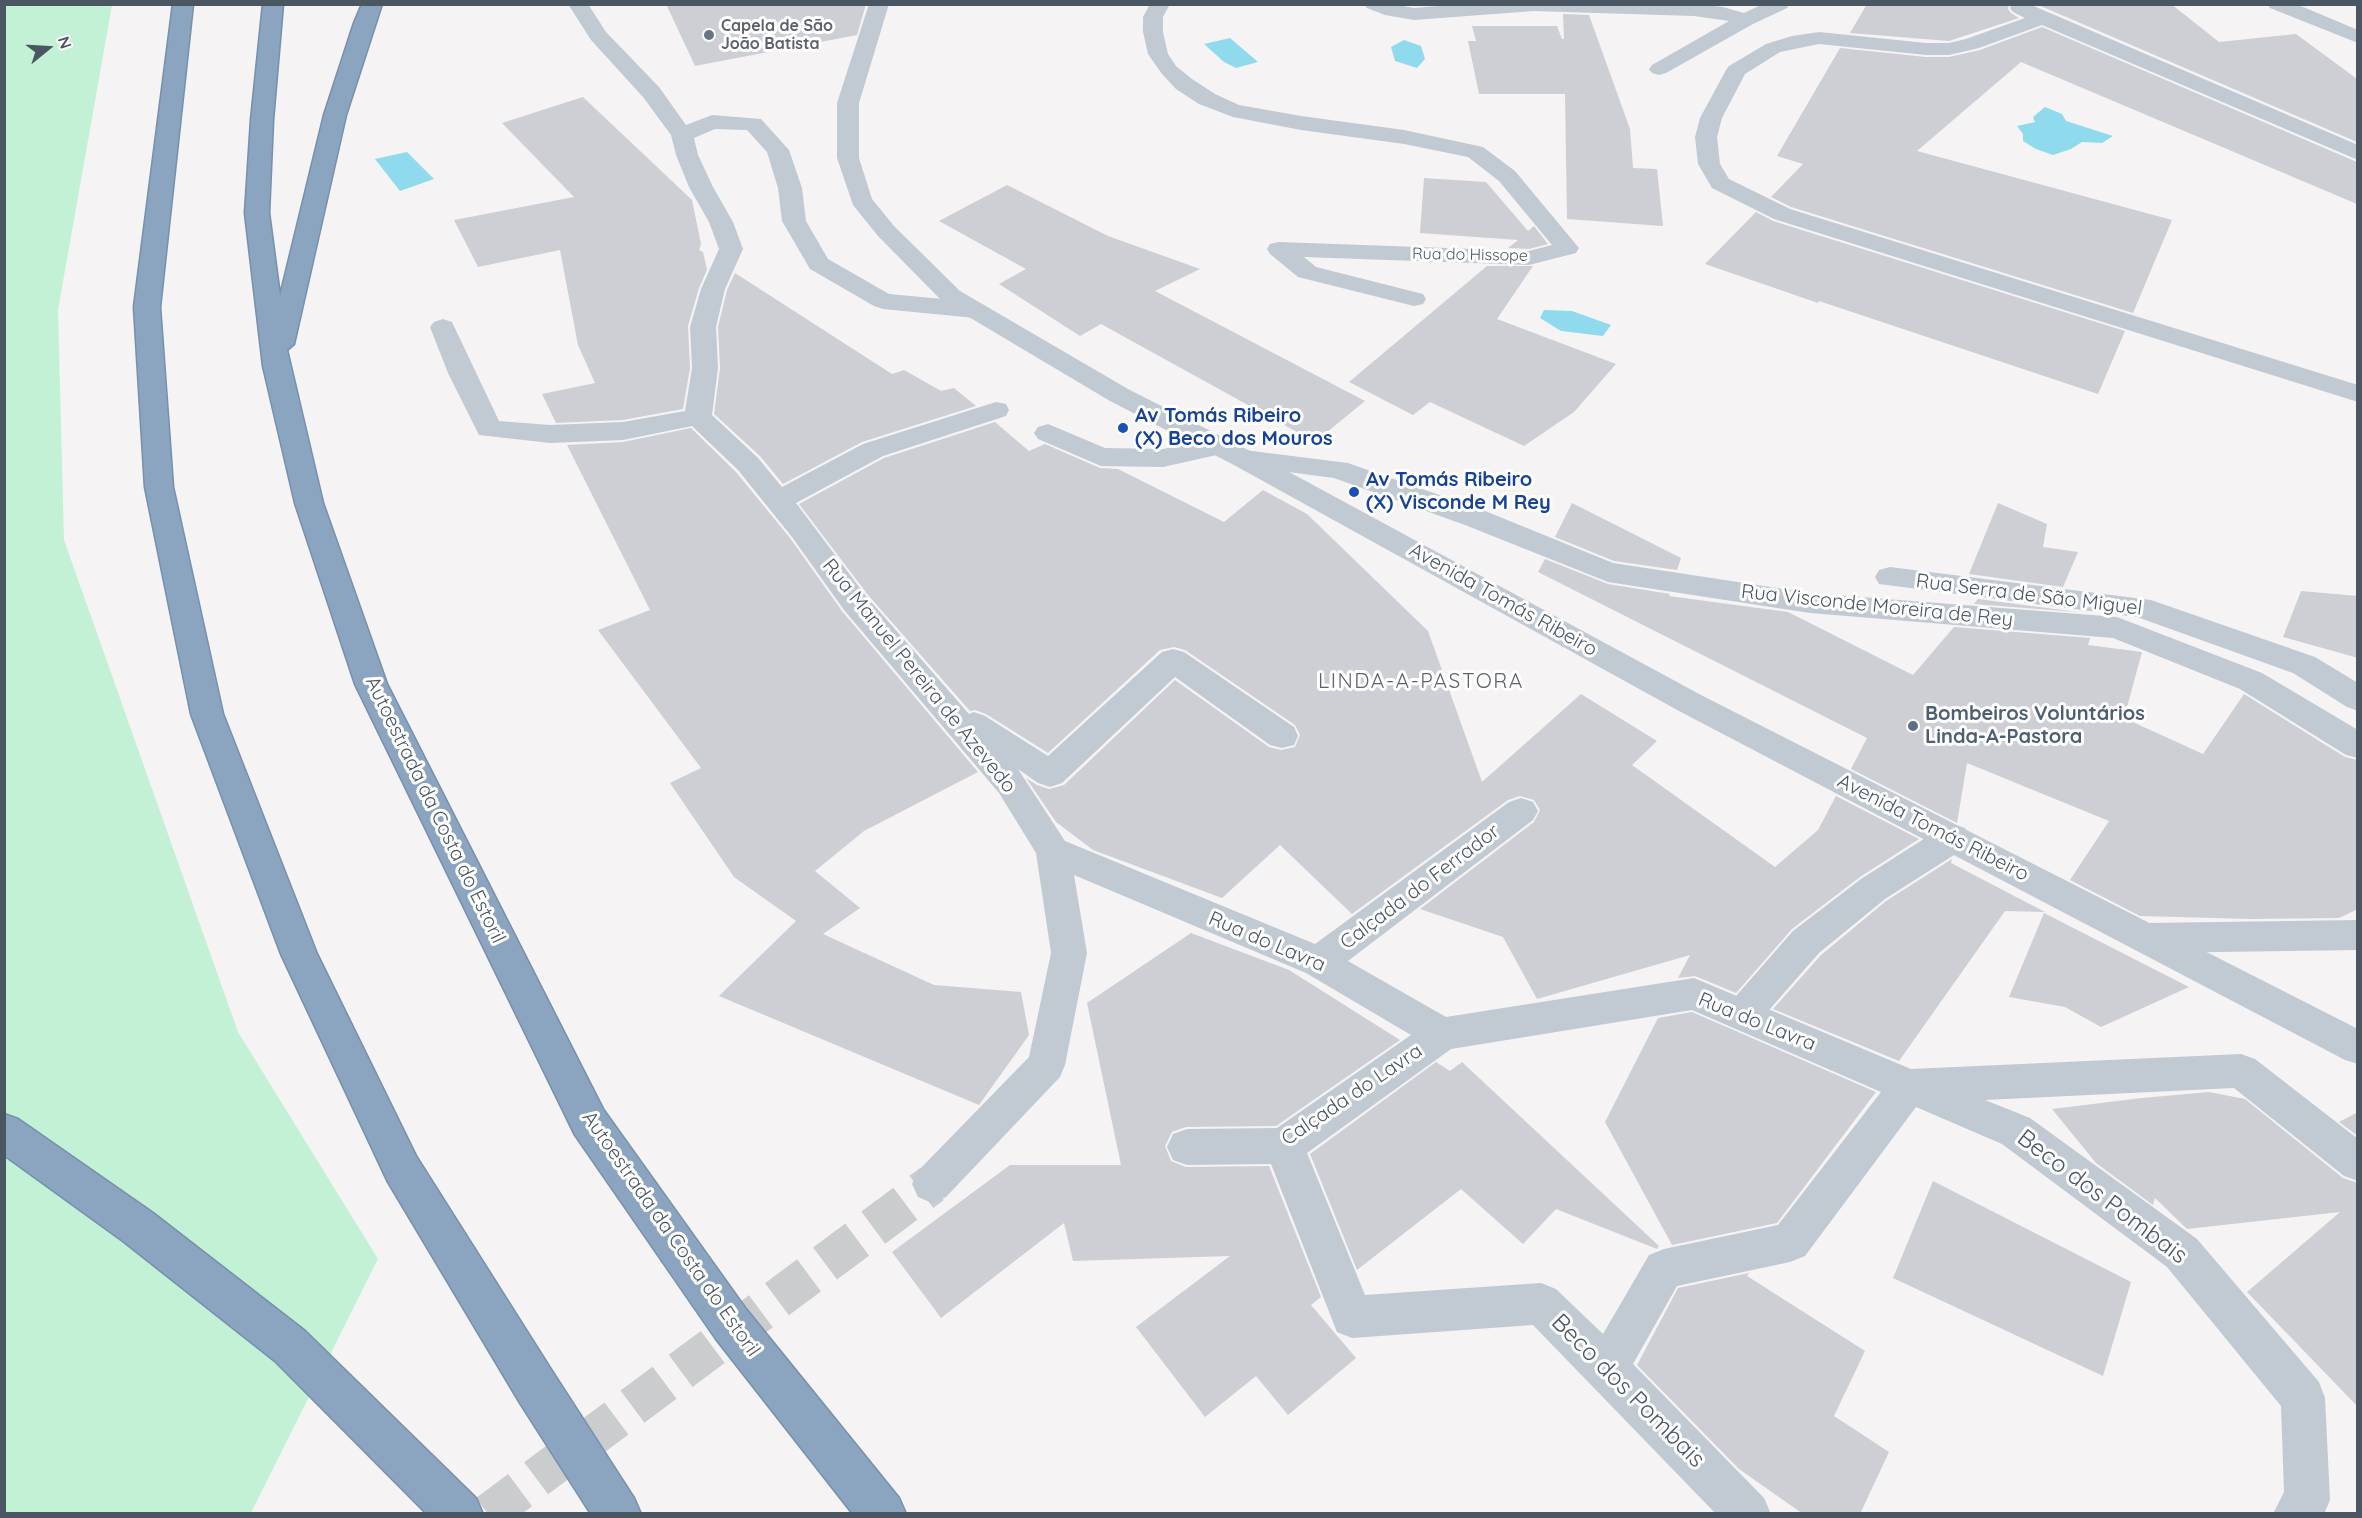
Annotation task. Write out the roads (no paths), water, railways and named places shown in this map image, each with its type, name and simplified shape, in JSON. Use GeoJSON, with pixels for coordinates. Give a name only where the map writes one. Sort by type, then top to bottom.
{"type":"FeatureCollection","features":[{"type":"Feature","properties":{"kind":"highway"},"geometry":{"type":"LineString","coordinates":[[183,4],[147,307],[159,488],[207,714],[298,954],[402,1169],[536,1388],[618,1514]]}},
{"type":"Feature","properties":{"kind":"highway","name":"Autoestrada da Costa do Estoril"},"geometry":{"type":"LineString","coordinates":[[273,4],[262,120],[257,213],[276,366],[309,503],[371,684],[589,1122],[731,1324],[883,1514]]}},
{"type":"Feature","properties":{"kind":"highway"},"geometry":{"type":"LineString","coordinates":[[276,366],[335,115],[372,4]]}},
{"type":"Feature","properties":{"kind":"highway"},"geometry":{"type":"LineString","coordinates":[[4,1132],[138,1227],[290,1346],[460,1514]]}},
{"type":"Feature","properties":{"kind":"street"},"geometry":{"type":"LineString","coordinates":[[443,327],[460,373],[489,429],[550,435],[623,431],[698,417],[705,368],[703,327],[713,289],[731,249],[721,222],[687,155],[682,135],[651,92],[598,36],[578,4]]}},
{"type":"Feature","properties":{"kind":"street","name":"Avenida Tomás Ribeiro"},"geometry":{"type":"LineString","coordinates":[[879,4],[848,103],[848,158],[861,200],[886,231],[951,296],[1119,395],[1232,452],[1690,703],[2358,1048]]}},
{"type":"Feature","properties":{"kind":"street","name":"Rua do Hissope"},"geometry":{"type":"LineString","coordinates":[[1160,4],[1153,17],[1158,54],[1184,84],[1208,99],[1244,112],[1301,123],[1404,137],[1475,152],[1507,176],[1567,248],[1529,258],[1279,249],[1307,272],[1414,299]]}},
{"type":"Feature","properties":{"kind":"street"},"geometry":{"type":"LineString","coordinates":[[1374,4],[1392,11],[1414,14],[1534,5],[1694,10],[1723,13],[1746,20]]}},
{"type":"Feature","properties":{"kind":"street"},"geometry":{"type":"LineString","coordinates":[[1659,69],[1746,20],[1780,4]]}},
{"type":"Feature","properties":{"kind":"street"},"geometry":{"type":"LineString","coordinates":[[2012,4],[2040,19],[2358,153]]}},
{"type":"Feature","properties":{"kind":"street"},"geometry":{"type":"LineString","coordinates":[[2277,4],[2358,37]]}},
{"type":"Feature","properties":{"kind":"street"},"geometry":{"type":"LineString","coordinates":[[2040,19],[1972,44],[1949,49],[1926,49],[1818,38],[1773,48],[1736,70],[1711,118],[1706,137],[1709,164],[1720,183],[1782,214],[2358,394]]}},
{"type":"Feature","properties":{"kind":"street"},"geometry":{"type":"LineString","coordinates":[[682,135],[712,122],[753,124],[778,150],[790,188],[794,221],[819,264],[883,301],[975,310]]}},
{"type":"Feature","properties":{"kind":"street"},"geometry":{"type":"LineString","coordinates":[[778,501],[873,450],[996,410]]}},
{"type":"Feature","properties":{"kind":"street","name":"Rua Manuel Pereira de Azevedo"},"geometry":{"type":"LineString","coordinates":[[698,417],[748,464],[855,603],[1011,784],[1053,851],[1069,953],[1046,1065],[932,1184]]}},
{"type":"Feature","properties":{"kind":"street"},"geometry":{"type":"LineString","coordinates":[[1048,433],[1101,457],[1162,458],[1232,452]]}},
{"type":"Feature","properties":{"kind":"street","name":"Rua Visconde Moreira de Rey"},"geometry":{"type":"LineString","coordinates":[[1232,452],[1338,469],[1475,518],[1608,572],[1810,603],[2117,628],[2251,681],[2358,746]]}},
{"type":"Feature","properties":{"kind":"street","name":"Rua Serra de São Miguel"},"geometry":{"type":"LineString","coordinates":[[1890,577],[2140,607],[2304,665],[2358,679]]}},
{"type":"Feature","properties":{"kind":"street"},"geometry":{"type":"LineString","coordinates":[[944,705],[1050,774],[1173,660],[1282,736]]}},
{"type":"Feature","properties":{"kind":"street","name":"Rua Serra de São Miguel"},"geometry":{"type":"LineString","coordinates":[[2304,665],[2358,699]]}},
{"type":"Feature","properties":{"kind":"street","name":"Calçada do Ferrador"},"geometry":{"type":"LineString","coordinates":[[1319,962],[1521,811]]}},
{"type":"Feature","properties":{"kind":"street"},"geometry":{"type":"LineString","coordinates":[[1742,1015],[1806,942],[1873,889],[1953,838]]}},
{"type":"Feature","properties":{"kind":"street","name":"Rua do Lavra"},"geometry":{"type":"LineString","coordinates":[[1053,851],[1319,962],[1442,1034],[1694,994],[1909,1086],[2241,1071],[2358,1163]]}},
{"type":"Feature","properties":{"kind":"street"},"geometry":{"type":"LineString","coordinates":[[2147,938],[2358,935]]}},
{"type":"Feature","properties":{"kind":"street","name":"Calçada do Lavra"},"geometry":{"type":"LineString","coordinates":[[1187,1147],[1284,1146],[1442,1034]]}},
{"type":"Feature","properties":{"kind":"street"},"geometry":{"type":"LineString","coordinates":[[1607,1368],[1664,1269],[1790,1242],[1909,1086]]}},
{"type":"Feature","properties":{"kind":"street","name":"Beco dos Pombais"},"geometry":{"type":"LineString","coordinates":[[1909,1086],[2016,1131],[2182,1253],[2303,1398],[2307,1500],[2296,1514]]}},
{"type":"Feature","properties":{"kind":"street","name":"Beco dos Pombais"},"geometry":{"type":"LineString","coordinates":[[1284,1146],[1352,1317],[1541,1304],[1607,1368],[1748,1514]]}},
{"type":"Feature","properties":{"kind":"water"},"geometry":{"type":"Polygon","coordinates":[[[1230,38],[1258,62],[1236,68],[1224,62],[1204,44],[1230,38]]]}},
{"type":"Feature","properties":{"kind":"water"},"geometry":{"type":"Polygon","coordinates":[[[1404,40],[1421,46],[1425,59],[1417,68],[1395,61],[1391,47],[1404,40]]]}},
{"type":"Feature","properties":{"kind":"water"},"geometry":{"type":"Polygon","coordinates":[[[2045,107],[2062,114],[2066,121],[2113,136],[2102,143],[2082,142],[2071,149],[2053,155],[2036,149],[2023,141],[2023,134],[2017,126],[2035,122],[2033,117],[2045,107]]]}},
{"type":"Feature","properties":{"kind":"water"},"geometry":{"type":"Polygon","coordinates":[[[407,152],[434,179],[400,191],[375,159],[407,152]]]}},
{"type":"Feature","properties":{"kind":"water"},"geometry":{"type":"Polygon","coordinates":[[[1544,310],[1572,311],[1611,325],[1603,336],[1561,331],[1540,318],[1544,310]]]}},
{"type":"Feature","properties":{"kind":"tunnel"},"geometry":{"type":"LineString","coordinates":[[488,1514],[932,1184]]}},
{"type":"Feature","properties":{"kind":"place","name":"Capela de São João Batista"},"geometry":{"type":"Point","coordinates":[709,35]}},
{"type":"Feature","properties":{"kind":"place","name":"Av Tomás Ribeiro (X) Beco dos Mouros"},"geometry":{"type":"Point","coordinates":[1123,428]}},
{"type":"Feature","properties":{"kind":"place","name":"Av Tomás Ribeiro (X) Visconde M Rey"},"geometry":{"type":"Point","coordinates":[1354,492]}},
{"type":"Feature","properties":{"kind":"place","name":"Bombeiros Voluntários Linda-A-Pastora"},"geometry":{"type":"Point","coordinates":[1913,726]}},
{"type":"Feature","properties":{"kind":"district","name":"LINDA-A-PASTORA"},"geometry":{"type":"Point","coordinates":[1421,682]}}]}
